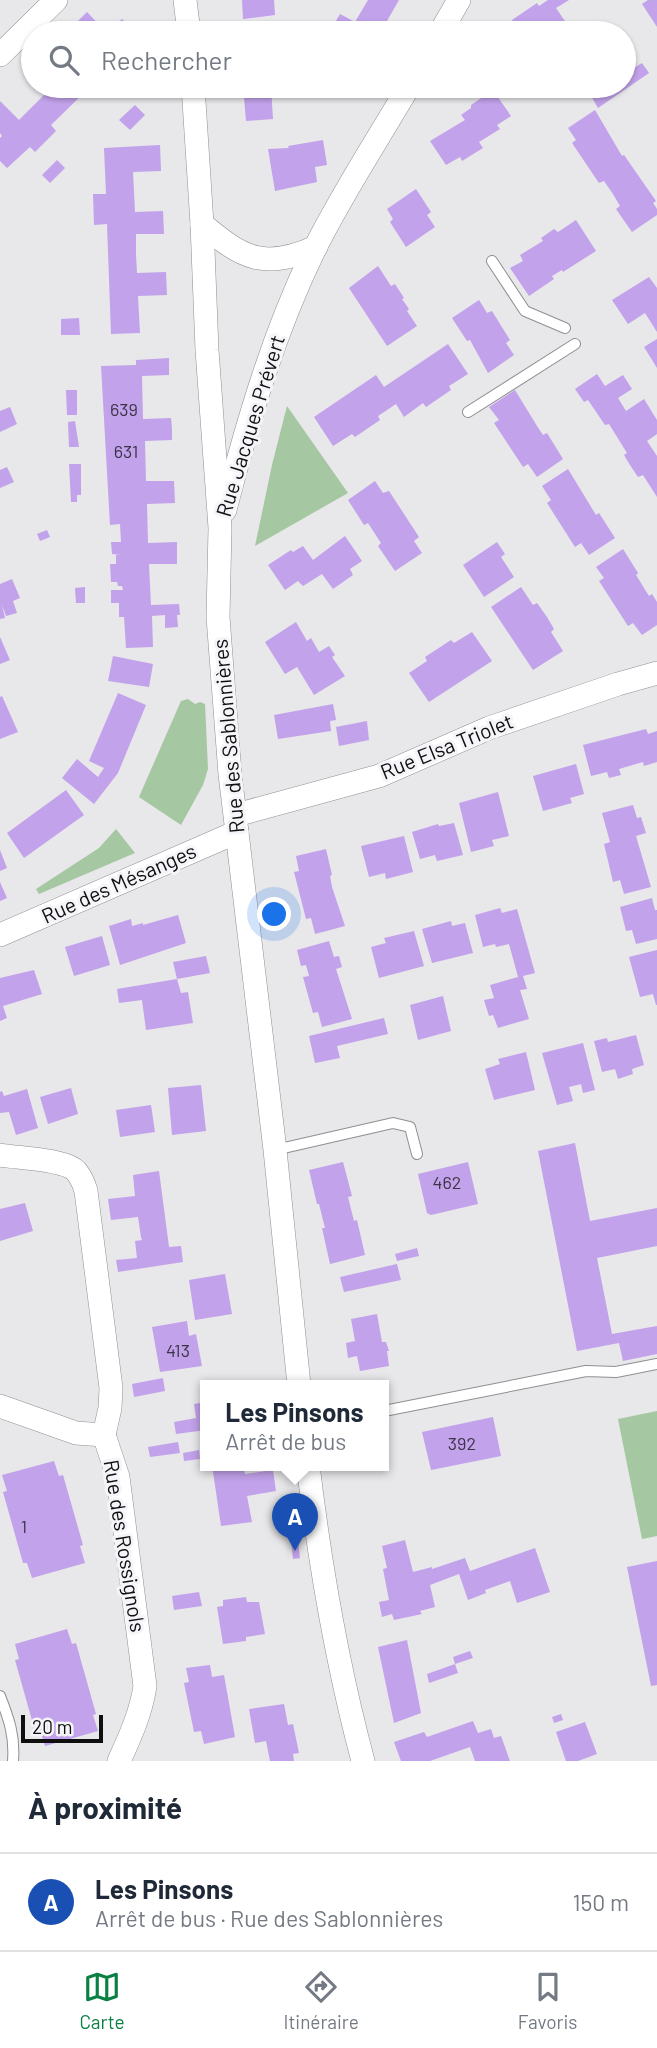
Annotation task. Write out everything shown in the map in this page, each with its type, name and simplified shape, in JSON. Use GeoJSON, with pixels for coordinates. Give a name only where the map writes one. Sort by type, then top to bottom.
{"type":"FeatureCollection","features":[{"type":"Feature","properties":{"kind":"street"},"geometry":{"type":"LineString","coordinates":[[35,21],[56,0]]}},
{"type":"Feature","properties":{"kind":"street"},"geometry":{"type":"LineString","coordinates":[[447,21],[459,0]]}},
{"type":"Feature","properties":{"kind":"street"},"geometry":{"type":"LineString","coordinates":[[183,3],[187,21]]}},
{"type":"Feature","properties":{"kind":"street"},"geometry":{"type":"LineString","coordinates":[[0,55],[21,34]]}},
{"type":"Feature","properties":{"kind":"street","name":"Rue des Sablonnières"},"geometry":{"type":"LineString","coordinates":[[194,98],[207,350],[220,528],[218,617],[237,823],[298,1380]]}},
{"type":"Feature","properties":{"kind":"street","name":"Rue Jacques Prévert"},"geometry":{"type":"LineString","coordinates":[[220,528],[253,404],[283,320],[316,247],[403,98]]}},
{"type":"Feature","properties":{"kind":"street"},"geometry":{"type":"LineString","coordinates":[[202,224],[229,247],[258,259],[281,260],[316,247]]}},
{"type":"Feature","properties":{"kind":"street","name":"Rue Elsa Triolet"},"geometry":{"type":"LineString","coordinates":[[237,823],[379,776],[489,728],[657,673]]}},
{"type":"Feature","properties":{"kind":"street","name":"Rue des Mésanges"},"geometry":{"type":"LineString","coordinates":[[0,935],[237,823]]}},
{"type":"Feature","properties":{"kind":"street"},"geometry":{"type":"LineString","coordinates":[[0,1155],[63,1164],[77,1172],[86,1191],[111,1388],[104,1435]]}},
{"type":"Feature","properties":{"kind":"street","name":"Rue des Rossignols"},"geometry":{"type":"LineString","coordinates":[[0,1406],[76,1433],[104,1435],[118,1477],[145,1686],[135,1725],[119,1761]]}},
{"type":"Feature","properties":{"kind":"street"},"geometry":{"type":"LineString","coordinates":[[309,1471],[325,1580],[350,1713],[363,1761]]}},
{"type":"Feature","properties":{"kind":"lane"},"geometry":{"type":"LineString","coordinates":[[492,261],[526,312],[565,328]]}},
{"type":"Feature","properties":{"kind":"lane"},"geometry":{"type":"LineString","coordinates":[[468,412],[575,344]]}},
{"type":"Feature","properties":{"kind":"lane"},"geometry":{"type":"LineString","coordinates":[[275,1150],[393,1123],[410,1127],[416,1154]]}},
{"type":"Feature","properties":{"kind":"lane"},"geometry":{"type":"LineString","coordinates":[[389,1410],[586,1371],[616,1371],[657,1364]]}},
{"type":"Feature","properties":{"kind":"lane"},"geometry":{"type":"LineString","coordinates":[[0,1696],[12,1727],[13,1761]]}},
{"type":"Feature","properties":{"kind":"green space"},"geometry":{"type":"Polygon","coordinates":[[[287,406],[348,493],[255,546],[272,465],[287,406]]]}},
{"type":"Feature","properties":{"kind":"green space"},"geometry":{"type":"Polygon","coordinates":[[[188,699],[195,704],[205,704],[208,769],[203,785],[181,825],[139,797],[181,701],[188,699]]]}},
{"type":"Feature","properties":{"kind":"green space"},"geometry":{"type":"Polygon","coordinates":[[[116,829],[135,853],[39,894],[36,889],[99,848],[116,829]]]}},
{"type":"Feature","properties":{"kind":"green space"},"geometry":{"type":"Polygon","coordinates":[[[657,1411],[657,1536],[642,1539],[618,1419],[657,1411]]]}},
{"type":"Feature","properties":{"kind":"building"},"geometry":{"type":"Polygon","coordinates":[[[242,0],[274,0],[275,15],[243,19],[242,0]]]}},
{"type":"Feature","properties":{"kind":"building"},"geometry":{"type":"Polygon","coordinates":[[[368,0],[399,0],[387,21],[356,21],[368,0]]]}},
{"type":"Feature","properties":{"kind":"building"},"geometry":{"type":"Polygon","coordinates":[[[548,0],[569,0],[556,8],[565,21],[512,20],[537,3],[539,6],[548,0]]]}},
{"type":"Feature","properties":{"kind":"building"},"geometry":{"type":"Polygon","coordinates":[[[648,0],[657,0],[657,27],[642,4],[648,0]]]}},
{"type":"Feature","properties":{"kind":"building"},"geometry":{"type":"Polygon","coordinates":[[[87,12],[96,21],[78,21],[87,12]]]}},
{"type":"Feature","properties":{"kind":"building"},"geometry":{"type":"Polygon","coordinates":[[[340,14],[353,21],[336,21],[340,14]]]}},
{"type":"Feature","properties":{"kind":"building"},"geometry":{"type":"Polygon","coordinates":[[[642,63],[649,73],[636,82],[636,67],[642,63]]]}},
{"type":"Feature","properties":{"kind":"building"},"geometry":{"type":"Polygon","coordinates":[[[41,98],[79,98],[51,125],[56,131],[35,152],[30,147],[7,168],[0,161],[0,101],[19,120],[41,98]]]}},
{"type":"Feature","properties":{"kind":"building"},"geometry":{"type":"Polygon","coordinates":[[[244,98],[272,98],[273,119],[246,121],[244,98]]]}},
{"type":"Feature","properties":{"kind":"building"},"geometry":{"type":"Polygon","coordinates":[[[481,98],[499,98],[511,116],[497,125],[500,129],[479,142],[483,148],[462,161],[460,157],[446,165],[430,141],[465,120],[461,115],[471,108],[471,105],[481,98]]]}},
{"type":"Feature","properties":{"kind":"building"},"geometry":{"type":"Polygon","coordinates":[[[592,98],[613,98],[598,108],[592,98]]]}},
{"type":"Feature","properties":{"kind":"building"},"geometry":{"type":"Polygon","coordinates":[[[135,105],[145,115],[130,130],[119,120],[135,105]]]}},
{"type":"Feature","properties":{"kind":"building"},"geometry":{"type":"Polygon","coordinates":[[[595,110],[622,156],[624,155],[656,201],[653,203],[657,215],[632,232],[616,209],[620,206],[613,194],[604,181],[599,183],[572,143],[576,140],[568,128],[595,110]]]}},
{"type":"Feature","properties":{"kind":"building"},"geometry":{"type":"Polygon","coordinates":[[[323,140],[327,165],[315,167],[317,182],[275,191],[268,149],[289,148],[288,146],[323,140]]]}},
{"type":"Feature","properties":{"kind":"building"},"geometry":{"type":"Polygon","coordinates":[[[160,145],[161,171],[133,172],[135,212],[163,211],[164,234],[136,234],[136,254],[137,273],[166,272],[167,295],[138,296],[140,333],[111,334],[107,224],[94,225],[93,194],[106,194],[104,148],[160,145]]]}},
{"type":"Feature","properties":{"kind":"building"},"geometry":{"type":"Polygon","coordinates":[[[57,160],[65,168],[50,183],[42,175],[57,160]]]}},
{"type":"Feature","properties":{"kind":"building"},"geometry":{"type":"Polygon","coordinates":[[[416,189],[431,212],[427,215],[435,227],[406,247],[390,222],[393,219],[387,209],[416,189]]]}},
{"type":"Feature","properties":{"kind":"building"},"geometry":{"type":"Polygon","coordinates":[[[576,220],[596,251],[552,276],[554,279],[529,296],[510,268],[523,261],[520,255],[543,241],[541,238],[554,229],[558,232],[576,220]]]}},
{"type":"Feature","properties":{"kind":"building"},"geometry":{"type":"Polygon","coordinates":[[[378,266],[391,286],[395,284],[417,326],[387,346],[349,288],[378,266]]]}},
{"type":"Feature","properties":{"kind":"building"},"geometry":{"type":"Polygon","coordinates":[[[649,277],[657,288],[657,332],[645,313],[628,324],[612,300],[649,277]]]}},
{"type":"Feature","properties":{"kind":"building"},"geometry":{"type":"Polygon","coordinates":[[[479,300],[487,313],[492,311],[510,340],[506,343],[514,355],[488,373],[470,340],[467,341],[452,318],[479,300]]]}},
{"type":"Feature","properties":{"kind":"building"},"geometry":{"type":"Polygon","coordinates":[[[79,318],[80,335],[61,335],[61,319],[79,318]]]}},
{"type":"Feature","properties":{"kind":"building"},"geometry":{"type":"Polygon","coordinates":[[[657,339],[657,368],[644,347],[657,339]]]}},
{"type":"Feature","properties":{"kind":"building"},"geometry":{"type":"Polygon","coordinates":[[[448,344],[468,374],[449,386],[451,390],[426,407],[423,403],[404,417],[396,404],[378,416],[380,420],[355,437],[352,434],[333,446],[314,417],[376,375],[384,387],[448,344]]]}},
{"type":"Feature","properties":{"kind":"building"},"geometry":{"type":"Polygon","coordinates":[[[169,358],[169,375],[142,376],[143,419],[171,418],[172,429],[172,440],[145,441],[146,481],[174,481],[175,503],[147,504],[148,543],[177,542],[177,564],[149,564],[151,605],[179,604],[180,615],[177,615],[178,627],[165,628],[165,615],[152,616],[153,647],[126,648],[124,617],[119,617],[119,603],[111,603],[111,590],[123,590],[117,582],[111,582],[110,564],[116,564],[116,555],[121,555],[112,554],[111,542],[121,542],[120,524],[110,525],[101,366],[136,365],[136,360],[169,358]]]}},
{"type":"Feature","properties":{"kind":"building"},"geometry":{"type":"Polygon","coordinates":[[[597,374],[605,386],[623,375],[632,389],[618,398],[626,411],[644,399],[657,420],[657,434],[647,441],[657,456],[657,497],[643,475],[638,477],[630,465],[624,455],[627,453],[609,424],[605,425],[588,400],[584,402],[575,389],[597,374]]]}},
{"type":"Feature","properties":{"kind":"building"},"geometry":{"type":"Polygon","coordinates":[[[66,390],[77,390],[77,415],[67,415],[66,390]]]}},
{"type":"Feature","properties":{"kind":"building"},"geometry":{"type":"Polygon","coordinates":[[[515,390],[543,435],[547,433],[563,459],[537,477],[528,464],[523,467],[494,423],[499,420],[489,407],[515,390]]]}},
{"type":"Feature","properties":{"kind":"building"},"geometry":{"type":"Polygon","coordinates":[[[10,407],[17,424],[0,432],[0,411],[10,407]]]}},
{"type":"Feature","properties":{"kind":"building"},"geometry":{"type":"Polygon","coordinates":[[[75,421],[79,447],[69,447],[68,422],[75,421]]]}},
{"type":"Feature","properties":{"kind":"building"},"geometry":{"type":"Polygon","coordinates":[[[69,464],[81,464],[81,495],[77,495],[77,502],[71,502],[69,464]]]}},
{"type":"Feature","properties":{"kind":"building"},"geometry":{"type":"Polygon","coordinates":[[[7,467],[14,482],[0,488],[0,470],[7,467]]]}},
{"type":"Feature","properties":{"kind":"building"},"geometry":{"type":"Polygon","coordinates":[[[568,469],[596,515],[599,513],[615,538],[589,555],[581,543],[575,547],[547,503],[551,500],[542,486],[568,469]]]}},
{"type":"Feature","properties":{"kind":"building"},"geometry":{"type":"Polygon","coordinates":[[[375,481],[383,493],[389,491],[419,537],[414,541],[422,553],[395,571],[378,546],[381,543],[368,523],[364,525],[348,500],[375,481]]]}},
{"type":"Feature","properties":{"kind":"building"},"geometry":{"type":"Polygon","coordinates":[[[47,530],[50,537],[40,541],[37,534],[47,530]]]}},
{"type":"Feature","properties":{"kind":"building"},"geometry":{"type":"Polygon","coordinates":[[[345,536],[362,561],[350,569],[353,575],[333,589],[322,574],[303,586],[298,581],[285,590],[268,565],[291,550],[293,552],[303,546],[313,560],[345,536]]]}},
{"type":"Feature","properties":{"kind":"building"},"geometry":{"type":"Polygon","coordinates":[[[497,542],[505,554],[501,557],[514,577],[484,597],[463,565],[497,542]]]}},
{"type":"Feature","properties":{"kind":"building"},"geometry":{"type":"Polygon","coordinates":[[[623,549],[649,596],[652,594],[657,602],[657,625],[642,635],[633,623],[628,626],[599,581],[604,578],[596,567],[623,549]]]}},
{"type":"Feature","properties":{"kind":"building"},"geometry":{"type":"Polygon","coordinates":[[[12,579],[20,598],[13,601],[17,613],[6,616],[2,605],[5,618],[0,619],[0,584],[12,579]]]}},
{"type":"Feature","properties":{"kind":"building"},"geometry":{"type":"Polygon","coordinates":[[[85,587],[85,603],[76,603],[75,588],[85,587]]]}},
{"type":"Feature","properties":{"kind":"building"},"geometry":{"type":"Polygon","coordinates":[[[521,587],[533,605],[537,603],[547,617],[554,629],[551,632],[563,651],[533,670],[491,607],[521,587]]]}},
{"type":"Feature","properties":{"kind":"building"},"geometry":{"type":"Polygon","coordinates":[[[296,622],[307,641],[311,638],[319,652],[329,646],[335,655],[332,657],[345,676],[314,695],[297,667],[285,674],[265,642],[296,622]]]}},
{"type":"Feature","properties":{"kind":"building"},"geometry":{"type":"Polygon","coordinates":[[[472,632],[492,661],[429,702],[409,673],[427,661],[425,657],[451,640],[454,643],[472,632]]]}},
{"type":"Feature","properties":{"kind":"building"},"geometry":{"type":"Polygon","coordinates":[[[0,637],[10,660],[0,664],[0,637]]]}},
{"type":"Feature","properties":{"kind":"building"},"geometry":{"type":"Polygon","coordinates":[[[113,656],[153,664],[149,687],[108,681],[113,656]]]}},
{"type":"Feature","properties":{"kind":"building"},"geometry":{"type":"Polygon","coordinates":[[[118,693],[146,705],[118,773],[94,804],[62,778],[77,759],[98,777],[104,768],[89,761],[118,693]]]}},
{"type":"Feature","properties":{"kind":"building"},"geometry":{"type":"Polygon","coordinates":[[[2,696],[18,732],[0,739],[0,697],[2,696]]]}},
{"type":"Feature","properties":{"kind":"building"},"geometry":{"type":"Polygon","coordinates":[[[333,704],[336,720],[330,721],[331,731],[278,739],[274,715],[333,704]]]}},
{"type":"Feature","properties":{"kind":"building"},"geometry":{"type":"Polygon","coordinates":[[[367,721],[369,740],[339,746],[336,727],[367,721]]]}},
{"type":"Feature","properties":{"kind":"building"},"geometry":{"type":"Polygon","coordinates":[[[646,729],[648,734],[657,731],[657,762],[644,766],[643,762],[619,769],[621,775],[609,778],[607,772],[591,776],[583,745],[646,729]]]}},
{"type":"Feature","properties":{"kind":"building"},"geometry":{"type":"Polygon","coordinates":[[[576,764],[584,794],[570,798],[572,803],[543,811],[533,776],[576,764]]]}},
{"type":"Feature","properties":{"kind":"building"},"geometry":{"type":"Polygon","coordinates":[[[66,790],[84,815],[24,858],[7,833],[66,790]]]}},
{"type":"Feature","properties":{"kind":"building"},"geometry":{"type":"Polygon","coordinates":[[[498,792],[509,836],[492,840],[494,846],[471,852],[459,803],[498,792]]]}},
{"type":"Feature","properties":{"kind":"building"},"geometry":{"type":"Polygon","coordinates":[[[633,805],[637,818],[641,817],[646,833],[636,836],[651,887],[624,894],[620,880],[613,882],[604,844],[610,842],[602,813],[633,805]]]}},
{"type":"Feature","properties":{"kind":"building"},"geometry":{"type":"Polygon","coordinates":[[[454,823],[463,855],[437,861],[435,855],[420,859],[412,832],[438,824],[454,823]]]}},
{"type":"Feature","properties":{"kind":"building"},"geometry":{"type":"Polygon","coordinates":[[[404,836],[413,872],[386,879],[385,873],[369,877],[361,846],[404,836]]]}},
{"type":"Feature","properties":{"kind":"building"},"geometry":{"type":"Polygon","coordinates":[[[326,849],[332,887],[345,926],[315,934],[311,918],[306,919],[294,872],[299,871],[296,856],[326,849]]]}},
{"type":"Feature","properties":{"kind":"building"},"geometry":{"type":"Polygon","coordinates":[[[0,850],[7,868],[0,871],[0,850]]]}},
{"type":"Feature","properties":{"kind":"building"},"geometry":{"type":"Polygon","coordinates":[[[0,882],[7,898],[0,901],[0,882]]]}},
{"type":"Feature","properties":{"kind":"building"},"geometry":{"type":"Polygon","coordinates":[[[652,898],[657,910],[657,939],[636,944],[632,930],[626,931],[620,907],[652,898]]]}},
{"type":"Feature","properties":{"kind":"building"},"geometry":{"type":"Polygon","coordinates":[[[500,908],[502,913],[517,909],[535,973],[523,976],[527,989],[520,990],[529,1019],[498,1028],[493,1015],[489,1016],[484,1000],[494,998],[490,985],[518,977],[509,944],[483,947],[475,915],[500,908]]]}},
{"type":"Feature","properties":{"kind":"building"},"geometry":{"type":"Polygon","coordinates":[[[178,915],[186,943],[120,965],[109,926],[131,919],[132,926],[143,925],[178,915]]]}},
{"type":"Feature","properties":{"kind":"building"},"geometry":{"type":"Polygon","coordinates":[[[451,921],[452,926],[465,923],[473,953],[432,963],[422,929],[451,921]]]}},
{"type":"Feature","properties":{"kind":"building"},"geometry":{"type":"Polygon","coordinates":[[[414,931],[424,966],[379,978],[371,947],[386,943],[384,938],[414,931]]]}},
{"type":"Feature","properties":{"kind":"building"},"geometry":{"type":"Polygon","coordinates":[[[102,936],[110,965],[74,976],[65,947],[102,936]]]}},
{"type":"Feature","properties":{"kind":"building"},"geometry":{"type":"Polygon","coordinates":[[[329,941],[334,957],[339,956],[342,967],[336,969],[352,1019],[322,1027],[318,1012],[313,1013],[303,977],[309,976],[306,965],[301,966],[297,950],[329,941]]]}},
{"type":"Feature","properties":{"kind":"building"},"geometry":{"type":"Polygon","coordinates":[[[657,950],[656,1005],[653,994],[640,997],[629,957],[657,950]]]}},
{"type":"Feature","properties":{"kind":"building"},"geometry":{"type":"Polygon","coordinates":[[[206,956],[210,973],[177,979],[173,962],[206,956]]]}},
{"type":"Feature","properties":{"kind":"building"},"geometry":{"type":"Polygon","coordinates":[[[34,970],[42,994],[3,1006],[7,1018],[0,1021],[0,978],[34,970]]]}},
{"type":"Feature","properties":{"kind":"building"},"geometry":{"type":"Polygon","coordinates":[[[177,979],[181,993],[188,992],[193,1023],[146,1030],[142,1000],[119,1003],[117,989],[177,979]]]}},
{"type":"Feature","properties":{"kind":"building"},"geometry":{"type":"Polygon","coordinates":[[[443,996],[451,1031],[418,1040],[410,1005],[443,996]]]}},
{"type":"Feature","properties":{"kind":"building"},"geometry":{"type":"Polygon","coordinates":[[[384,1018],[388,1034],[337,1046],[340,1058],[315,1063],[309,1036],[384,1018]]]}},
{"type":"Feature","properties":{"kind":"building"},"geometry":{"type":"Polygon","coordinates":[[[636,1035],[644,1065],[632,1069],[633,1074],[618,1079],[615,1069],[602,1072],[594,1041],[607,1038],[608,1042],[636,1035]]]}},
{"type":"Feature","properties":{"kind":"building"},"geometry":{"type":"Polygon","coordinates":[[[583,1043],[595,1090],[583,1093],[581,1084],[569,1087],[573,1101],[557,1105],[542,1053],[583,1043]]]}},
{"type":"Feature","properties":{"kind":"building"},"geometry":{"type":"Polygon","coordinates":[[[526,1052],[535,1090],[494,1100],[485,1069],[500,1064],[498,1059],[526,1052]]]}},
{"type":"Feature","properties":{"kind":"building"},"geometry":{"type":"Polygon","coordinates":[[[201,1085],[206,1131],[172,1135],[168,1088],[201,1085]]]}},
{"type":"Feature","properties":{"kind":"building"},"geometry":{"type":"Polygon","coordinates":[[[71,1088],[78,1114],[48,1124],[40,1097],[71,1088]]]}},
{"type":"Feature","properties":{"kind":"building"},"geometry":{"type":"Polygon","coordinates":[[[27,1089],[38,1128],[16,1135],[9,1112],[0,1113],[0,1092],[2,1091],[4,1096],[27,1089]]]}},
{"type":"Feature","properties":{"kind":"building"},"geometry":{"type":"Polygon","coordinates":[[[151,1105],[155,1132],[120,1137],[116,1110],[151,1105]]]}},
{"type":"Feature","properties":{"kind":"building"},"geometry":{"type":"Polygon","coordinates":[[[575,1143],[590,1221],[657,1208],[657,1246],[597,1258],[612,1334],[657,1326],[657,1354],[623,1361],[619,1343],[577,1351],[538,1151],[575,1143]]]}},
{"type":"Feature","properties":{"kind":"building"},"geometry":{"type":"Polygon","coordinates":[[[343,1162],[352,1196],[348,1197],[354,1221],[357,1220],[365,1255],[330,1264],[322,1228],[325,1228],[309,1170],[343,1162]]]}},
{"type":"Feature","properties":{"kind":"building"},"geometry":{"type":"Polygon","coordinates":[[[468,1162],[478,1204],[431,1215],[427,1213],[418,1174],[468,1162]]]}},
{"type":"Feature","properties":{"kind":"building"},"geometry":{"type":"Polygon","coordinates":[[[159,1171],[169,1247],[181,1246],[183,1262],[118,1272],[116,1260],[137,1258],[135,1241],[142,1240],[138,1217],[111,1220],[108,1199],[135,1196],[133,1175],[159,1171]]]}},
{"type":"Feature","properties":{"kind":"building"},"geometry":{"type":"Polygon","coordinates":[[[25,1203],[33,1231],[0,1241],[0,1209],[25,1203]]]}},
{"type":"Feature","properties":{"kind":"building"},"geometry":{"type":"Polygon","coordinates":[[[417,1248],[419,1256],[397,1261],[395,1254],[417,1248]]]}},
{"type":"Feature","properties":{"kind":"building"},"geometry":{"type":"Polygon","coordinates":[[[397,1264],[401,1280],[344,1292],[340,1277],[397,1264]]]}},
{"type":"Feature","properties":{"kind":"building"},"geometry":{"type":"Polygon","coordinates":[[[225,1274],[232,1314],[195,1320],[189,1280],[225,1274]]]}},
{"type":"Feature","properties":{"kind":"building"},"geometry":{"type":"Polygon","coordinates":[[[377,1314],[382,1342],[386,1342],[389,1351],[389,1366],[360,1371],[357,1356],[348,1358],[346,1343],[355,1341],[351,1319],[377,1314]]]}},
{"type":"Feature","properties":{"kind":"building"},"geometry":{"type":"Polygon","coordinates":[[[187,1321],[189,1336],[196,1334],[202,1366],[160,1372],[152,1327],[187,1321]]]}},
{"type":"Feature","properties":{"kind":"building"},"geometry":{"type":"Polygon","coordinates":[[[163,1378],[165,1391],[134,1397],[132,1384],[163,1378]]]}},
{"type":"Feature","properties":{"kind":"building"},"geometry":{"type":"Polygon","coordinates":[[[200,1403],[200,1431],[176,1434],[174,1422],[196,1418],[194,1404],[200,1403]]]}},
{"type":"Feature","properties":{"kind":"building"},"geometry":{"type":"Polygon","coordinates":[[[493,1417],[501,1456],[431,1470],[422,1432],[493,1417]]]}},
{"type":"Feature","properties":{"kind":"building"},"geometry":{"type":"Polygon","coordinates":[[[178,1442],[180,1453],[150,1457],[148,1447],[178,1442]]]}},
{"type":"Feature","properties":{"kind":"building"},"geometry":{"type":"Polygon","coordinates":[[[199,1450],[200,1459],[184,1461],[183,1453],[199,1450]]]}},
{"type":"Feature","properties":{"kind":"building"},"geometry":{"type":"Polygon","coordinates":[[[54,1461],[59,1476],[63,1475],[83,1545],[80,1546],[85,1563],[32,1578],[27,1563],[23,1563],[3,1492],[7,1491],[2,1475],[54,1461]]]}},
{"type":"Feature","properties":{"kind":"building"},"geometry":{"type":"Polygon","coordinates":[[[213,1471],[244,1471],[245,1474],[273,1471],[276,1491],[247,1496],[252,1522],[221,1526],[213,1471]]]}},
{"type":"Feature","properties":{"kind":"building"},"geometry":{"type":"Polygon","coordinates":[[[405,1540],[413,1572],[465,1558],[470,1571],[535,1548],[550,1592],[517,1603],[510,1581],[485,1590],[486,1593],[468,1600],[459,1574],[430,1585],[435,1607],[420,1611],[422,1614],[394,1620],[392,1614],[382,1617],[379,1602],[389,1600],[383,1569],[387,1568],[382,1546],[405,1540]]]}},
{"type":"Feature","properties":{"kind":"building"},"geometry":{"type":"Polygon","coordinates":[[[298,1541],[300,1558],[293,1559],[291,1542],[298,1541]]]}},
{"type":"Feature","properties":{"kind":"building"},"geometry":{"type":"Polygon","coordinates":[[[657,1561],[657,1685],[651,1686],[627,1567],[657,1561]]]}},
{"type":"Feature","properties":{"kind":"building"},"geometry":{"type":"Polygon","coordinates":[[[199,1592],[202,1606],[174,1610],[172,1596],[199,1592]]]}},
{"type":"Feature","properties":{"kind":"building"},"geometry":{"type":"Polygon","coordinates":[[[246,1597],[247,1602],[259,1602],[265,1634],[246,1637],[246,1641],[223,1644],[217,1607],[223,1606],[223,1600],[246,1597]]]}},
{"type":"Feature","properties":{"kind":"building"},"geometry":{"type":"Polygon","coordinates":[[[67,1629],[72,1644],[76,1643],[96,1714],[93,1715],[98,1731],[45,1746],[40,1730],[35,1731],[15,1660],[19,1659],[15,1644],[67,1629]]]}},
{"type":"Feature","properties":{"kind":"building"},"geometry":{"type":"Polygon","coordinates":[[[407,1640],[421,1713],[394,1723],[378,1647],[407,1640]]]}},
{"type":"Feature","properties":{"kind":"building"},"geometry":{"type":"Polygon","coordinates":[[[470,1651],[473,1658],[455,1664],[453,1657],[470,1651]]]}},
{"type":"Feature","properties":{"kind":"building"},"geometry":{"type":"Polygon","coordinates":[[[455,1664],[458,1673],[429,1683],[427,1674],[455,1664]]]}},
{"type":"Feature","properties":{"kind":"building"},"geometry":{"type":"Polygon","coordinates":[[[210,1665],[212,1677],[224,1675],[235,1737],[204,1744],[201,1731],[194,1732],[184,1683],[189,1682],[186,1668],[210,1665]]]}},
{"type":"Feature","properties":{"kind":"building"},"geometry":{"type":"Polygon","coordinates":[[[284,1704],[288,1725],[293,1724],[299,1753],[293,1754],[294,1761],[270,1761],[266,1741],[255,1743],[249,1709],[284,1704]]]}},
{"type":"Feature","properties":{"kind":"building"},"geometry":{"type":"Polygon","coordinates":[[[561,1714],[563,1720],[554,1723],[552,1717],[561,1714]]]}},
{"type":"Feature","properties":{"kind":"building"},"geometry":{"type":"Polygon","coordinates":[[[473,1721],[478,1733],[491,1729],[494,1738],[501,1736],[510,1761],[475,1761],[470,1747],[430,1761],[401,1761],[394,1742],[424,1732],[427,1737],[473,1721]]]}},
{"type":"Feature","properties":{"kind":"building"},"geometry":{"type":"Polygon","coordinates":[[[585,1722],[597,1754],[578,1761],[566,1761],[556,1732],[585,1722]]]}},
{"type":"Feature","properties":{"kind":"place","name":"Les Pinsons"},"geometry":{"type":"Point","coordinates":[295,1551]}}]}
